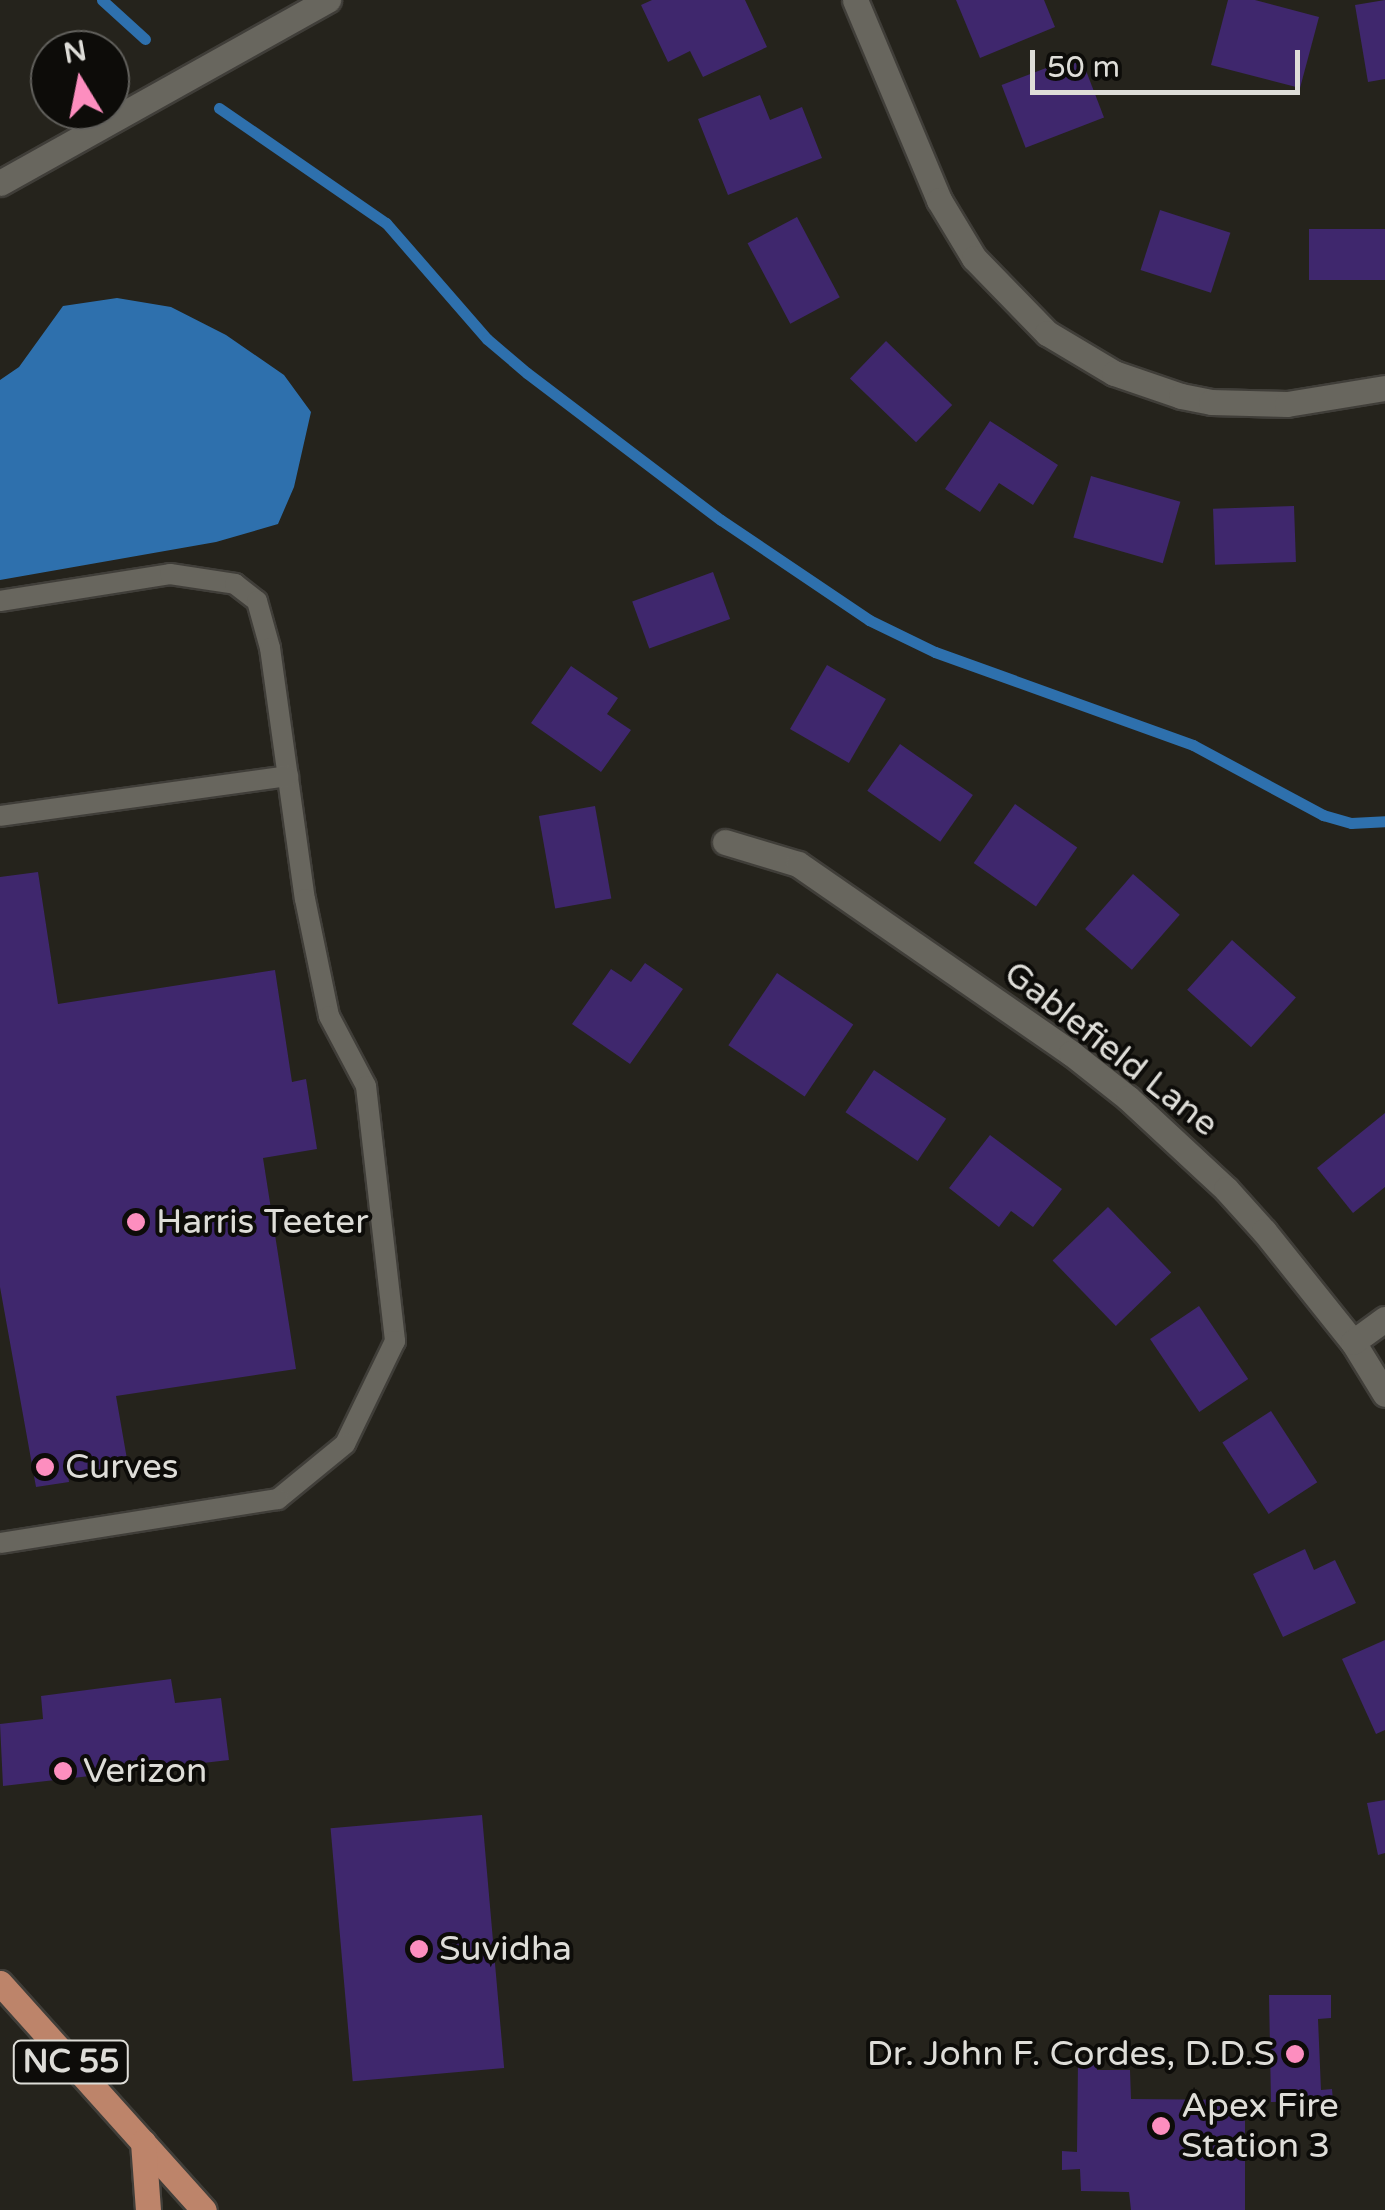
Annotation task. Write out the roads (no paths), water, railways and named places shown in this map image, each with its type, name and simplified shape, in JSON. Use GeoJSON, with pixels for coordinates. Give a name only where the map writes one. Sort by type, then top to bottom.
{"type":"FeatureCollection","features":[{"type":"Feature","properties":{"kind":"main road","name":"NC 55"},"geometry":{"type":"LineString","coordinates":[[0,1983],[204,2210]]}},
{"type":"Feature","properties":{"kind":"main road"},"geometry":{"type":"LineString","coordinates":[[143,2142],[148,2210]]}},
{"type":"Feature","properties":{"kind":"street"},"geometry":{"type":"LineString","coordinates":[[0,183],[328,0]]}},
{"type":"Feature","properties":{"kind":"street"},"geometry":{"type":"LineString","coordinates":[[856,0],[939,200],[974,258],[1047,333],[1114,373],[1180,396],[1212,402],[1288,404],[1385,388]]}},
{"type":"Feature","properties":{"kind":"street","name":"Gablefield Lane"},"geometry":{"type":"LineString","coordinates":[[725,842],[798,864],[1071,1053],[1128,1098],[1226,1189],[1353,1342],[1385,1394]]}},
{"type":"Feature","properties":{"kind":"street"},"geometry":{"type":"LineString","coordinates":[[1353,1342],[1385,1319]]}},
{"type":"Feature","properties":{"kind":"lane"},"geometry":{"type":"LineString","coordinates":[[0,601],[170,574],[236,584],[257,601],[270,648],[305,899],[329,1016],[366,1086],[395,1341],[345,1444],[278,1499],[0,1542]]}},
{"type":"Feature","properties":{"kind":"lane"},"geometry":{"type":"LineString","coordinates":[[0,816],[288,776]]}},
{"type":"Feature","properties":{"kind":"water"},"geometry":{"type":"Polygon","coordinates":[[[117,298],[171,307],[226,335],[284,375],[311,412],[294,487],[278,524],[216,542],[0,580],[0,380],[19,367],[63,306],[117,298]]]}},
{"type":"Feature","properties":{"kind":"waterway"},"geometry":{"type":"LineString","coordinates":[[102,0],[145,39]]}},
{"type":"Feature","properties":{"kind":"waterway"},"geometry":{"type":"LineString","coordinates":[[219,108],[386,223],[487,339],[527,373],[721,520],[869,620],[935,652],[1193,745],[1323,815],[1351,823],[1385,821]]}},
{"type":"Feature","properties":{"kind":"place","name":"Harris Teeter"},"geometry":{"type":"Point","coordinates":[136,1222]}},
{"type":"Feature","properties":{"kind":"place","name":"Curves"},"geometry":{"type":"Point","coordinates":[45,1467]}},
{"type":"Feature","properties":{"kind":"place","name":"Verizon"},"geometry":{"type":"Point","coordinates":[63,1771]}},
{"type":"Feature","properties":{"kind":"place","name":"Suvidha"},"geometry":{"type":"Point","coordinates":[419,1949]}},
{"type":"Feature","properties":{"kind":"place","name":"Dr. John F. Cordes, D.D.S"},"geometry":{"type":"Point","coordinates":[1295,2054]}},
{"type":"Feature","properties":{"kind":"place","name":"Apex Fire Station 3"},"geometry":{"type":"Point","coordinates":[1161,2126]}}]}
